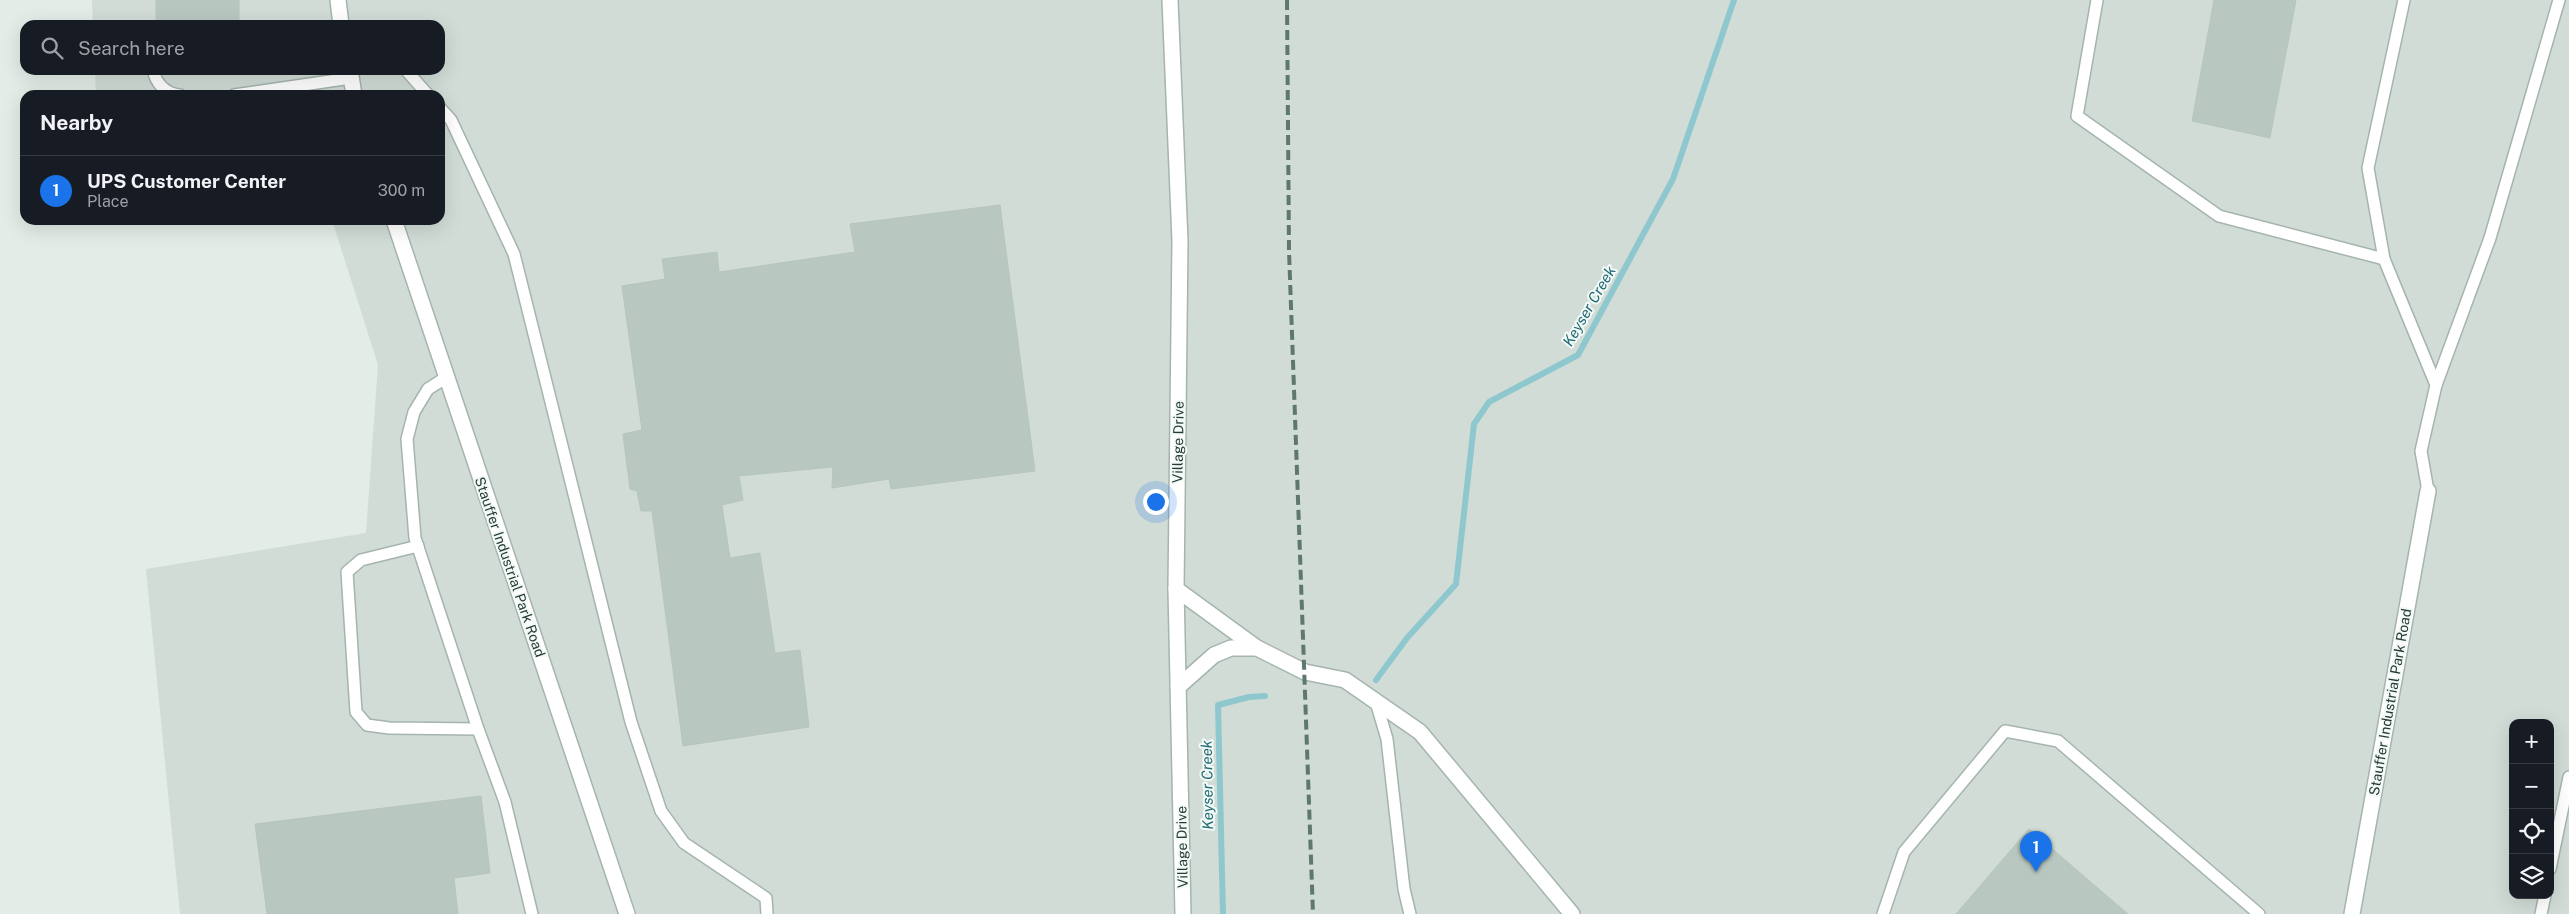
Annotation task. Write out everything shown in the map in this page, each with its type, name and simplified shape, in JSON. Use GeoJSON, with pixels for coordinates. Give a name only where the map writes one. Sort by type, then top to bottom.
{"type":"FeatureCollection","features":[{"type":"Feature","properties":{"kind":"street"},"geometry":{"type":"LineString","coordinates":[[338,0],[341,20]]}},
{"type":"Feature","properties":{"kind":"street","name":"Village Drive"},"geometry":{"type":"LineString","coordinates":[[1170,0],[1180,240],[1176,589],[1183,914]]}},
{"type":"Feature","properties":{"kind":"street"},"geometry":{"type":"LineString","coordinates":[[350,75],[353,90]]}},
{"type":"Feature","properties":{"kind":"street","name":"Stauffer Industrial Park Road"},"geometry":{"type":"LineString","coordinates":[[396,225],[627,914]]}},
{"type":"Feature","properties":{"kind":"street","name":"Stauffer Industrial Park Road"},"geometry":{"type":"LineString","coordinates":[[2352,914],[2428,491]]}},
{"type":"Feature","properties":{"kind":"street"},"geometry":{"type":"LineString","coordinates":[[1176,589],[1257,648],[1305,672],[1345,680],[1420,732],[1572,914]]}},
{"type":"Feature","properties":{"kind":"street"},"geometry":{"type":"LineString","coordinates":[[1178,687],[1214,655],[1231,648],[1257,648]]}},
{"type":"Feature","properties":{"kind":"lane"},"geometry":{"type":"LineString","coordinates":[[2097,0],[2077,116],[2219,216],[2384,259]]}},
{"type":"Feature","properties":{"kind":"lane"},"geometry":{"type":"LineString","coordinates":[[2404,0],[2368,168],[2384,259],[2436,386]]}},
{"type":"Feature","properties":{"kind":"lane"},"geometry":{"type":"LineString","coordinates":[[2428,491],[2420,451],[2436,386],[2490,238],[2559,0]]}},
{"type":"Feature","properties":{"kind":"lane"},"geometry":{"type":"LineString","coordinates":[[154,75],[156,82],[167,90]]}},
{"type":"Feature","properties":{"kind":"lane"},"geometry":{"type":"LineString","coordinates":[[262,90],[344,75]]}},
{"type":"Feature","properties":{"kind":"lane"},"geometry":{"type":"LineString","coordinates":[[410,75],[424,90]]}},
{"type":"Feature","properties":{"kind":"lane"},"geometry":{"type":"LineString","coordinates":[[445,113],[451,120],[514,254],[631,722],[661,811],[684,843],[766,898],[766,914]]}},
{"type":"Feature","properties":{"kind":"lane"},"geometry":{"type":"LineString","coordinates":[[447,376],[428,389],[414,412],[407,438],[415,538],[478,729],[505,802],[532,914]]}},
{"type":"Feature","properties":{"kind":"lane"},"geometry":{"type":"LineString","coordinates":[[418,546],[361,560],[347,572],[356,712],[367,724],[389,728],[478,729]]}},
{"type":"Feature","properties":{"kind":"lane"},"geometry":{"type":"LineString","coordinates":[[1376,702],[1387,740],[1404,889],[1410,914]]}},
{"type":"Feature","properties":{"kind":"lane"},"geometry":{"type":"LineString","coordinates":[[1883,914],[1904,852],[2005,731],[2058,740],[2259,914]]}},
{"type":"Feature","properties":{"kind":"lane"},"geometry":{"type":"LineString","coordinates":[[2553,854],[2569,777]]}},
{"type":"Feature","properties":{"kind":"lane"},"geometry":{"type":"LineString","coordinates":[[2541,914],[2544,899]]}},
{"type":"Feature","properties":{"kind":"shaded area"},"geometry":{"type":"Polygon","coordinates":[[[92,0],[2569,0],[2569,914],[180,914],[146,569],[366,533],[378,365],[334,225],[445,225],[445,90],[96,90],[95,75],[445,75],[445,20],[93,20],[92,0]]]}},
{"type":"Feature","properties":{"kind":"building"},"geometry":{"type":"Polygon","coordinates":[[[156,0],[239,0],[239,20],[156,20],[156,0]]]}},
{"type":"Feature","properties":{"kind":"building"},"geometry":{"type":"Polygon","coordinates":[[[2214,0],[2296,0],[2270,138],[2192,121],[2214,0]]]}},
{"type":"Feature","properties":{"kind":"building"},"geometry":{"type":"Polygon","coordinates":[[[1000,205],[1035,471],[891,489],[889,479],[832,488],[833,467],[739,476],[743,500],[722,505],[730,558],[760,553],[775,653],[800,650],[809,727],[683,746],[652,511],[641,511],[637,491],[630,489],[623,434],[642,430],[622,286],[665,279],[662,259],[717,252],[719,272],[855,252],[850,224],[1000,205]]]}},
{"type":"Feature","properties":{"kind":"building"},"geometry":{"type":"Polygon","coordinates":[[[481,796],[490,873],[454,878],[458,914],[267,914],[255,824],[481,796]]]}},
{"type":"Feature","properties":{"kind":"building"},"geometry":{"type":"Polygon","coordinates":[[[2029,829],[2128,914],[1956,914],[2029,829]]]}},
{"type":"Feature","properties":{"kind":"waterway","name":"Keyser Creek"},"geometry":{"type":"LineString","coordinates":[[1376,680],[1407,638],[1456,584],[1474,424],[1489,402],[1578,355],[1673,179],[1734,0]]}},
{"type":"Feature","properties":{"kind":"waterway","name":"Keyser Creek"},"geometry":{"type":"LineString","coordinates":[[1223,914],[1218,705],[1249,697],[1265,696]]}},
{"type":"Feature","properties":{"kind":"railway"},"geometry":{"type":"LineString","coordinates":[[1287,0],[1289,251],[1313,914]]}},
{"type":"Feature","properties":{"kind":"place","name":"UPS Customer Center"},"geometry":{"type":"Point","coordinates":[2036,872]}}]}
